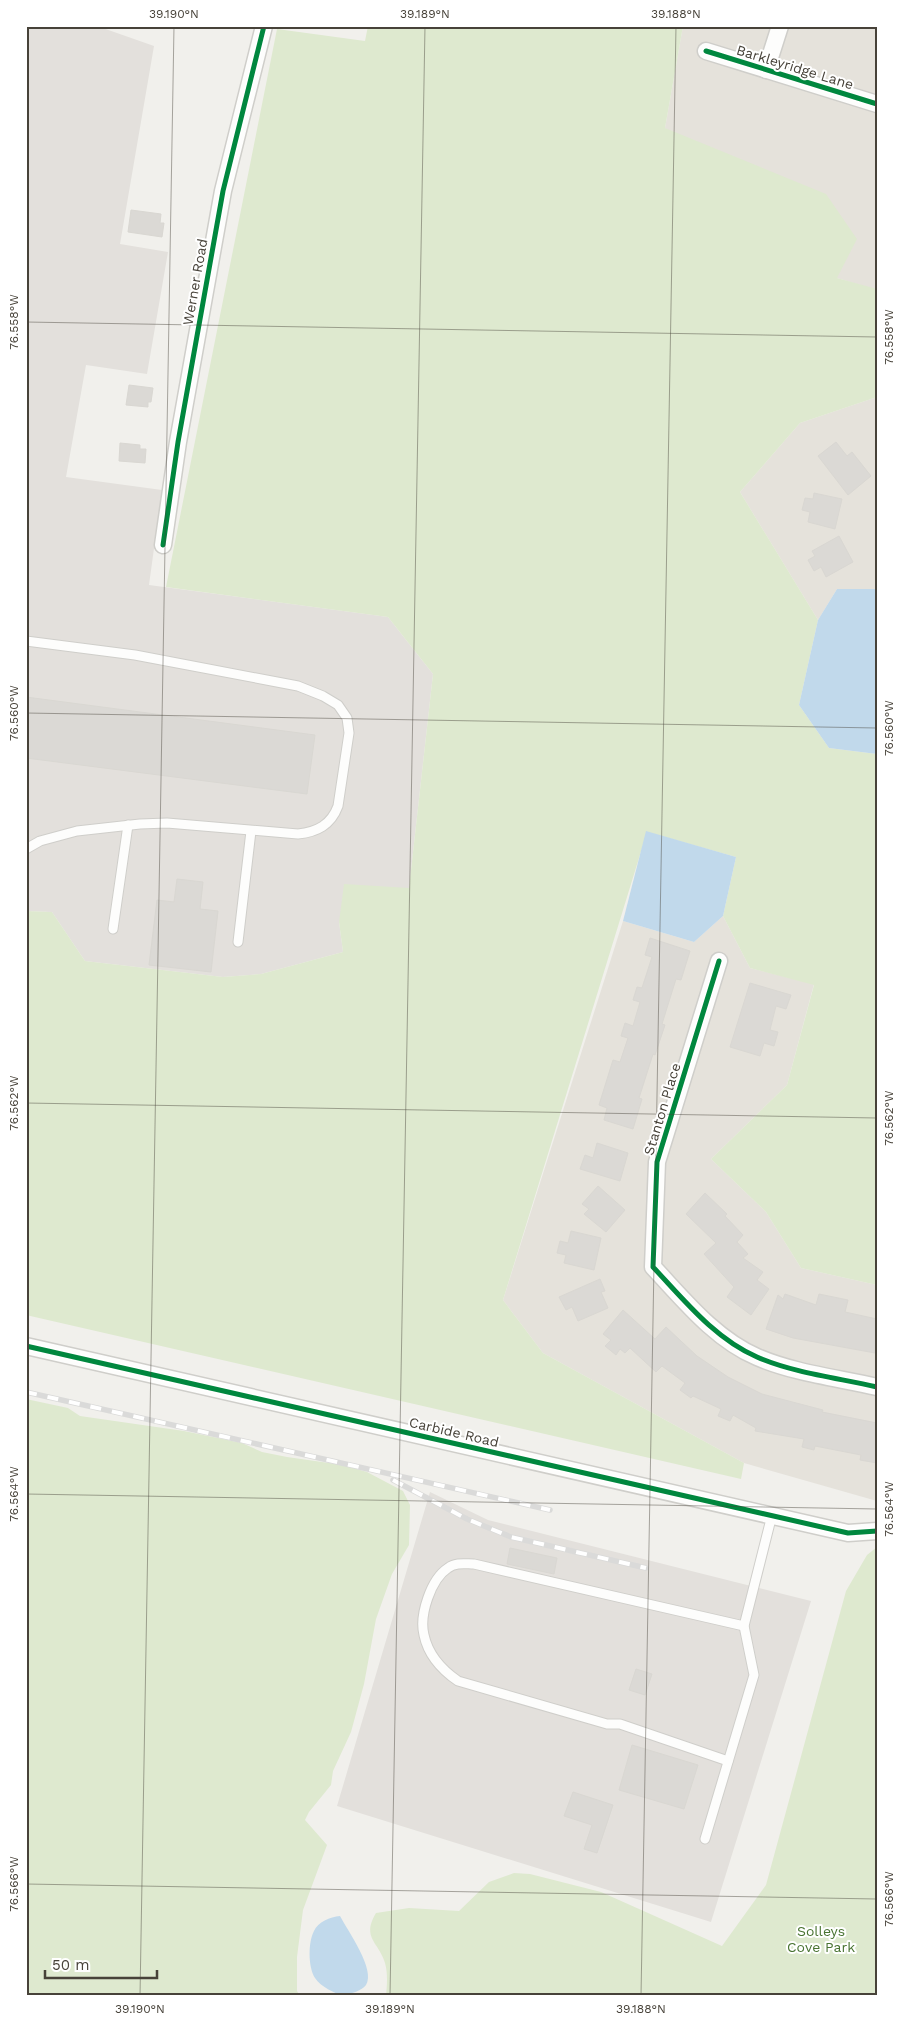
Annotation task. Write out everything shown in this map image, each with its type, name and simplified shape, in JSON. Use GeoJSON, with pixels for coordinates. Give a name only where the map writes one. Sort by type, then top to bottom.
{"type":"FeatureCollection","features":[{"type":"Feature","properties":{"kind":"street","name":"Werner Road"},"geometry":{"type":"LineString","coordinates":[[162,545],[178,442],[223,192],[264,26]]}},
{"type":"Feature","properties":{"kind":"street"},"geometry":{"type":"LineString","coordinates":[[766,70],[780,26]]}},
{"type":"Feature","properties":{"kind":"street","name":"Barkleyridge Lane"},"geometry":{"type":"LineString","coordinates":[[706,51],[877,104]]}},
{"type":"Feature","properties":{"kind":"street","name":"Stanton Place"},"geometry":{"type":"LineString","coordinates":[[719,961],[657,1162],[654,1179],[653,1267],[705,1322],[730,1342],[757,1357],[786,1367],[877,1387]]}},
{"type":"Feature","properties":{"kind":"street","name":"Carbide Road"},"geometry":{"type":"LineString","coordinates":[[26,1346],[848,1533],[877,1531]]}},
{"type":"Feature","properties":{"kind":"lane"},"geometry":{"type":"LineString","coordinates":[[26,641],[135,655],[298,686],[338,705],[347,718],[350,733],[335,815],[319,829],[309,833],[251,831],[168,823],[128,825],[77,831],[40,841],[26,849]]}},
{"type":"Feature","properties":{"kind":"lane"},"geometry":{"type":"LineString","coordinates":[[113,929],[128,825]]}},
{"type":"Feature","properties":{"kind":"lane"},"geometry":{"type":"LineString","coordinates":[[238,942],[251,831]]}},
{"type":"Feature","properties":{"kind":"lane"},"geometry":{"type":"LineString","coordinates":[[704,1839],[754,1675],[744,1626],[772,1515]]}},
{"type":"Feature","properties":{"kind":"lane"},"geometry":{"type":"LineString","coordinates":[[728,1761],[620,1724],[607,1724],[468,1684],[446,1673],[435,1660],[423,1634],[423,1617],[437,1578],[449,1567],[460,1563],[474,1564],[744,1626]]}},
{"type":"Feature","properties":{"kind":"shaded area"},"geometry":{"type":"Polygon","coordinates":[[[26,26],[97,26],[154,46],[120,244],[168,252],[147,374],[86,365],[66,477],[162,490],[149,585],[388,617],[433,674],[409,888],[339,922],[343,952],[261,974],[223,977],[85,961],[52,912],[26,911],[26,26]]]}},
{"type":"Feature","properties":{"kind":"shaded area"},"geometry":{"type":"Polygon","coordinates":[[[683,26],[877,26],[876,290],[837,278],[665,128],[683,26]]]}},
{"type":"Feature","properties":{"kind":"shaded area"},"geometry":{"type":"Polygon","coordinates":[[[877,397],[877,594],[874,589],[837,589],[818,620],[740,492],[800,423],[877,397]]]}},
{"type":"Feature","properties":{"kind":"shaded area"},"geometry":{"type":"Polygon","coordinates":[[[723,916],[750,968],[814,984],[787,1085],[711,1159],[766,1212],[801,1268],[877,1285],[877,1501],[744,1463],[543,1353],[503,1300],[623,921],[694,942],[723,916]]]}},
{"type":"Feature","properties":{"kind":"shaded area"},"geometry":{"type":"Polygon","coordinates":[[[430,1492],[488,1520],[811,1601],[711,1922],[337,1806],[430,1492]]]}},
{"type":"Feature","properties":{"kind":"green space"},"geometry":{"type":"Polygon","coordinates":[[[368,26],[683,26],[665,128],[826,194],[857,239],[837,278],[877,289],[877,397],[800,423],[740,492],[818,620],[799,705],[829,748],[877,754],[877,1285],[801,1268],[766,1212],[711,1159],[787,1085],[814,985],[750,968],[723,916],[736,857],[647,832],[503,1300],[543,1353],[744,1463],[741,1479],[26,1315],[26,911],[52,912],[85,961],[223,977],[261,974],[343,952],[339,922],[344,884],[409,888],[433,674],[388,617],[166,587],[277,29],[365,41],[368,26]]]}},
{"type":"Feature","properties":{"kind":"green space"},"geometry":{"type":"Polygon","coordinates":[[[26,1399],[68,1408],[80,1416],[184,1431],[242,1443],[262,1452],[343,1465],[367,1472],[403,1491],[410,1505],[409,1545],[392,1574],[376,1619],[364,1684],[351,1732],[333,1771],[331,1785],[309,1812],[305,1820],[327,1845],[303,1910],[297,1957],[297,1991],[300,1996],[26,1996],[26,1399]]]}},
{"type":"Feature","properties":{"kind":"green space","name":"Solleys Cove Park"},"geometry":{"type":"Polygon","coordinates":[[[877,1547],[877,1996],[386,1996],[387,1975],[385,1963],[373,1940],[370,1928],[376,1913],[409,1908],[459,1911],[489,1882],[514,1873],[530,1874],[601,1892],[722,1946],[766,1885],[846,1591],[867,1555],[877,1547]]]}},
{"type":"Feature","properties":{"kind":"water"},"geometry":{"type":"Polygon","coordinates":[[[837,589],[875,589],[877,594],[877,754],[829,748],[799,705],[818,620],[837,589]]]}},
{"type":"Feature","properties":{"kind":"water"},"geometry":{"type":"Polygon","coordinates":[[[646,831],[736,857],[723,916],[694,942],[623,921],[646,831]]]}},
{"type":"Feature","properties":{"kind":"water"},"geometry":{"type":"Polygon","coordinates":[[[340,1916],[360,1950],[368,1978],[366,1985],[362,1989],[344,1996],[328,1989],[315,1978],[311,1968],[310,1954],[312,1936],[318,1925],[325,1920],[340,1916]]]}},
{"type":"Feature","properties":{"kind":"building"},"geometry":{"type":"Polygon","coordinates":[[[131,210],[161,214],[160,223],[164,223],[162,237],[128,232],[131,210]]]}},
{"type":"Feature","properties":{"kind":"building"},"geometry":{"type":"Polygon","coordinates":[[[129,385],[153,388],[151,402],[148,402],[148,407],[126,405],[129,385]]]}},
{"type":"Feature","properties":{"kind":"building"},"geometry":{"type":"Polygon","coordinates":[[[836,442],[847,456],[852,452],[871,476],[848,495],[818,456],[836,442]]]}},
{"type":"Feature","properties":{"kind":"building"},"geometry":{"type":"Polygon","coordinates":[[[120,443],[140,445],[140,449],[146,449],[145,463],[119,461],[120,443]]]}},
{"type":"Feature","properties":{"kind":"building"},"geometry":{"type":"Polygon","coordinates":[[[814,493],[842,499],[835,529],[808,522],[810,512],[802,510],[805,498],[813,499],[814,493]]]}},
{"type":"Feature","properties":{"kind":"building"},"geometry":{"type":"Polygon","coordinates":[[[839,536],[853,562],[826,577],[821,567],[814,571],[808,560],[815,556],[812,551],[839,536]]]}},
{"type":"Feature","properties":{"kind":"building"},"geometry":{"type":"Polygon","coordinates":[[[26,697],[315,735],[307,794],[26,758],[26,697]]]}},
{"type":"Feature","properties":{"kind":"building"},"geometry":{"type":"Polygon","coordinates":[[[177,879],[203,882],[200,909],[218,911],[211,972],[149,965],[157,900],[174,902],[177,879]]]}},
{"type":"Feature","properties":{"kind":"building"},"geometry":{"type":"Polygon","coordinates":[[[650,938],[690,951],[681,980],[676,979],[662,1024],[665,1025],[655,1055],[653,1054],[639,1098],[642,1099],[633,1129],[604,1120],[607,1108],[599,1105],[613,1060],[620,1062],[628,1038],[621,1036],[625,1023],[633,1026],[640,1002],[633,1000],[637,987],[642,988],[652,957],[645,955],[650,938]]]}},
{"type":"Feature","properties":{"kind":"building"},"geometry":{"type":"Polygon","coordinates":[[[750,983],[791,995],[786,1009],[776,1006],[770,1030],[778,1032],[774,1046],[764,1043],[760,1056],[730,1047],[750,983]]]}},
{"type":"Feature","properties":{"kind":"building"},"geometry":{"type":"Polygon","coordinates":[[[597,1143],[628,1153],[620,1181],[580,1169],[585,1155],[593,1158],[597,1143]]]}},
{"type":"Feature","properties":{"kind":"building"},"geometry":{"type":"Polygon","coordinates":[[[598,1186],[625,1210],[606,1232],[584,1214],[589,1209],[582,1204],[598,1186]]]}},
{"type":"Feature","properties":{"kind":"building"},"geometry":{"type":"Polygon","coordinates":[[[705,1193],[727,1214],[725,1216],[743,1235],[737,1242],[748,1254],[743,1258],[763,1272],[757,1280],[769,1289],[751,1315],[727,1297],[734,1287],[704,1254],[716,1243],[686,1214],[705,1193]]]}},
{"type":"Feature","properties":{"kind":"building"},"geometry":{"type":"Polygon","coordinates":[[[571,1231],[601,1238],[594,1270],[564,1263],[566,1255],[557,1253],[560,1241],[568,1243],[571,1231]]]}},
{"type":"Feature","properties":{"kind":"building"},"geometry":{"type":"Polygon","coordinates":[[[600,1279],[605,1291],[601,1292],[608,1308],[578,1321],[572,1307],[566,1310],[559,1297],[600,1279]]]}},
{"type":"Feature","properties":{"kind":"building"},"geometry":{"type":"Polygon","coordinates":[[[785,1294],[816,1305],[819,1294],[848,1300],[845,1312],[877,1319],[875,1353],[793,1338],[766,1329],[778,1295],[783,1299],[785,1294]]]}},
{"type":"Feature","properties":{"kind":"building"},"geometry":{"type":"Polygon","coordinates":[[[623,1310],[655,1339],[666,1327],[697,1356],[728,1377],[762,1394],[823,1410],[822,1412],[877,1423],[877,1463],[860,1460],[861,1455],[815,1446],[814,1450],[802,1447],[804,1439],[755,1431],[756,1428],[733,1415],[730,1421],[718,1416],[721,1409],[693,1396],[691,1398],[680,1390],[685,1383],[662,1366],[656,1372],[630,1348],[625,1353],[620,1349],[616,1355],[605,1346],[611,1340],[603,1334],[623,1310]]]}},
{"type":"Feature","properties":{"kind":"building"},"geometry":{"type":"Polygon","coordinates":[[[510,1548],[557,1558],[554,1574],[507,1564],[510,1548]]]}},
{"type":"Feature","properties":{"kind":"building"},"geometry":{"type":"Polygon","coordinates":[[[636,1669],[652,1674],[645,1695],[629,1690],[636,1669]]]}},
{"type":"Feature","properties":{"kind":"building"},"geometry":{"type":"Polygon","coordinates":[[[632,1745],[698,1765],[684,1809],[619,1790],[632,1745]]]}},
{"type":"Feature","properties":{"kind":"building"},"geometry":{"type":"Polygon","coordinates":[[[573,1792],[613,1805],[597,1853],[584,1849],[592,1825],[564,1816],[573,1792]]]}},
{"type":"Feature","properties":{"kind":"railway"},"geometry":{"type":"LineString","coordinates":[[26,1392],[550,1510]]}},
{"type":"Feature","properties":{"kind":"railway"},"geometry":{"type":"LineString","coordinates":[[393,1480],[467,1519],[511,1537],[646,1568]]}},
{"type":"Feature","properties":{"kind":"cycle path"},"geometry":{"type":"LineString","coordinates":[[163,545],[178,442],[223,191],[264,26]]}},
{"type":"Feature","properties":{"kind":"cycle path"},"geometry":{"type":"LineString","coordinates":[[706,51],[877,104]]}},
{"type":"Feature","properties":{"kind":"cycle path"},"geometry":{"type":"LineString","coordinates":[[719,961],[657,1162],[653,1267],[701,1318],[727,1340],[742,1349],[771,1363],[816,1375],[877,1387]]}},
{"type":"Feature","properties":{"kind":"cycle path"},"geometry":{"type":"LineString","coordinates":[[26,1346],[848,1533],[877,1531]]}}]}
